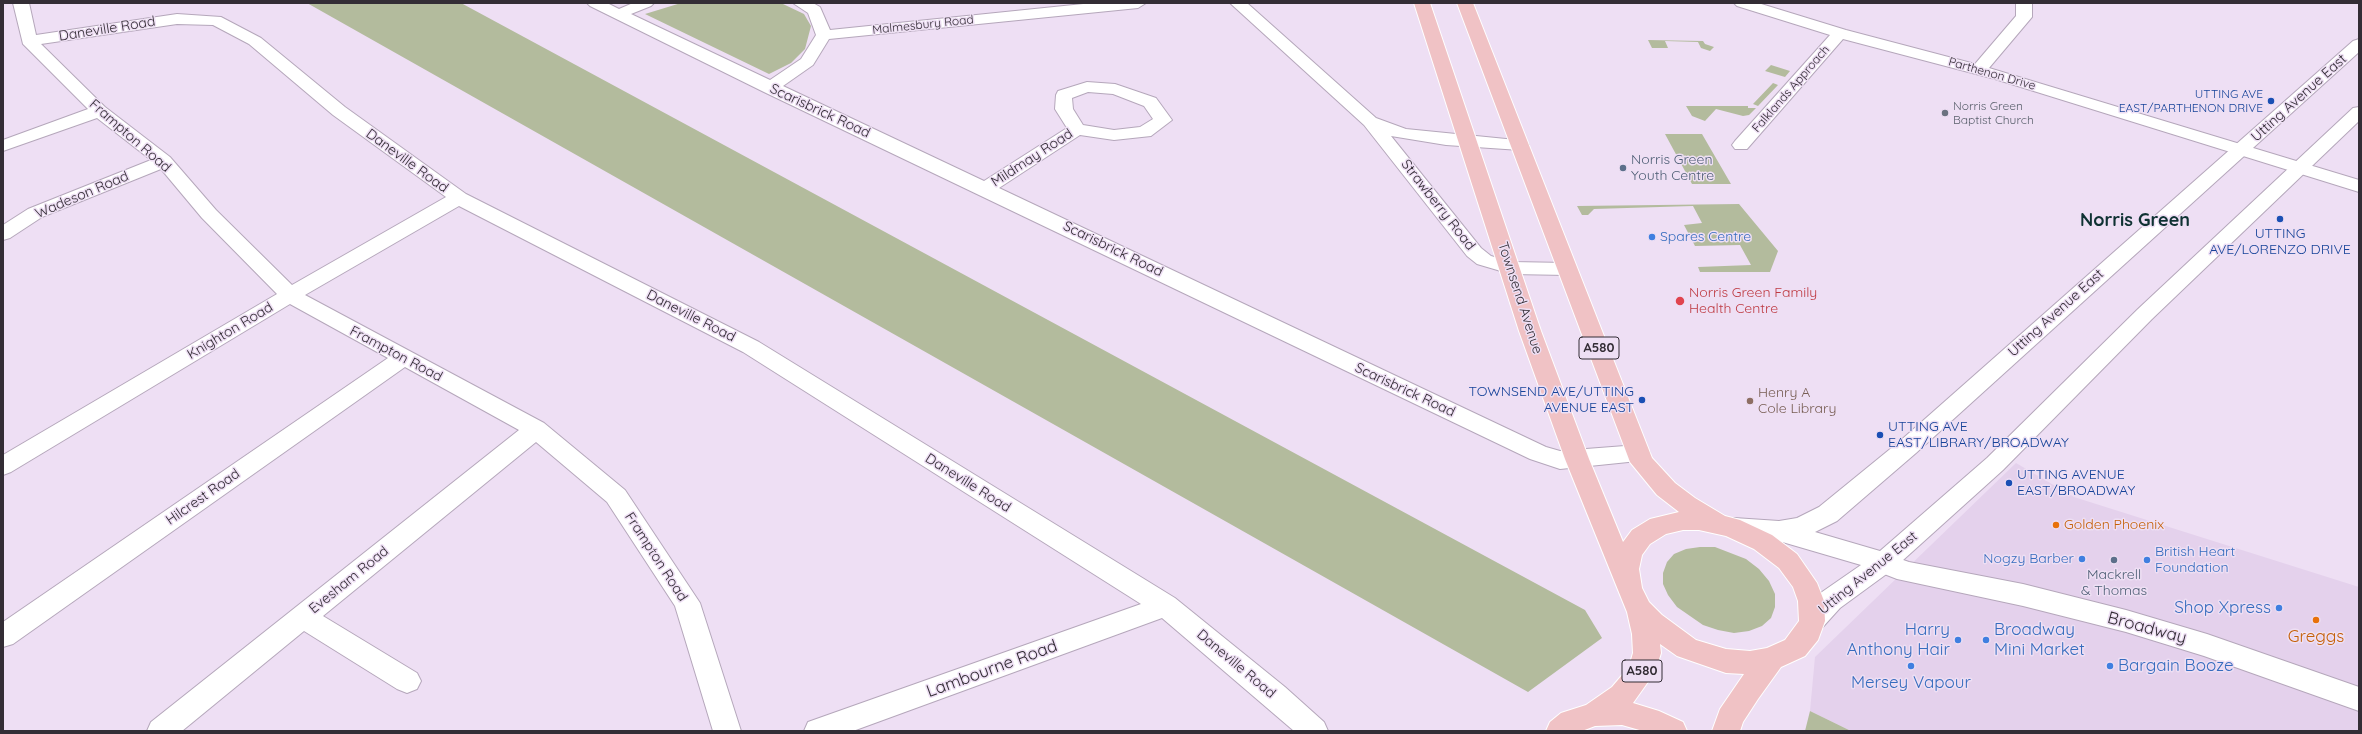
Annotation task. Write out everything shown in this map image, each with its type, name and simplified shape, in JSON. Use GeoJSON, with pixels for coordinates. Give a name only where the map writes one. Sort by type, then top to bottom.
{"type":"FeatureCollection","features":[{"type":"Feature","properties":{"kind":"main road","name":"Townsend Avenue"},"geometry":{"type":"LineString","coordinates":[[1422,3],[1511,268],[1530,331],[1577,459],[1634,598],[1646,634],[1647,654],[1641,672],[1622,696],[1595,714]]}},
{"type":"Feature","properties":{"kind":"main road","name":"A580"},"geometry":{"type":"LineString","coordinates":[[1465,3],[1642,462],[1666,489],[1686,505],[1724,525],[1763,542],[1788,561],[1804,583],[1811,601],[1812,621],[1808,632],[1795,648],[1771,659],[1750,663],[1706,656],[1667,636],[1652,623],[1634,598],[1626,569],[1630,552],[1641,537],[1659,526],[1683,521],[1724,525]]}},
{"type":"Feature","properties":{"kind":"main road","name":"A580"},"geometry":{"type":"LineString","coordinates":[[1726,731],[1730,718],[1771,659]]}},
{"type":"Feature","properties":{"kind":"main road","name":"A580"},"geometry":{"type":"LineString","coordinates":[[1560,731],[1571,722],[1595,714],[1622,713],[1649,720],[1673,731]]}},
{"type":"Feature","properties":{"kind":"street"},"geometry":{"type":"LineString","coordinates":[[21,3],[29,41]]}},
{"type":"Feature","properties":{"kind":"street","name":"Scarisbrick Road"},"geometry":{"type":"LineString","coordinates":[[595,3],[770,88],[986,188],[1538,453],[1560,460],[1638,453]]}},
{"type":"Feature","properties":{"kind":"street"},"geometry":{"type":"LineString","coordinates":[[619,14],[646,3]]}},
{"type":"Feature","properties":{"kind":"street"},"geometry":{"type":"LineString","coordinates":[[770,88],[807,62],[824,35],[815,10],[800,3]]}},
{"type":"Feature","properties":{"kind":"street","name":"Malmesbury Road"},"geometry":{"type":"LineString","coordinates":[[824,35],[1021,9],[1138,3]]}},
{"type":"Feature","properties":{"kind":"street","name":"Strawberry Road"},"geometry":{"type":"LineString","coordinates":[[1238,3],[1370,121],[1474,252],[1484,260],[1511,268],[1567,269]]}},
{"type":"Feature","properties":{"kind":"street","name":"Parthenon Drive"},"geometry":{"type":"LineString","coordinates":[[1742,3],[1840,32],[1979,70],[2242,149],[2359,186]]}},
{"type":"Feature","properties":{"kind":"street"},"geometry":{"type":"LineString","coordinates":[[1979,70],[2024,17],[2024,3]]}},
{"type":"Feature","properties":{"kind":"street","name":"Daneville Road"},"geometry":{"type":"LineString","coordinates":[[29,41],[177,18],[216,20],[255,41],[339,111],[459,198],[751,347],[1166,606],[1275,696],[1314,731]]}},
{"type":"Feature","properties":{"kind":"street","name":"Falklands Approach"},"geometry":{"type":"LineString","coordinates":[[1741,145],[1840,32]]}},
{"type":"Feature","properties":{"kind":"street","name":"Frampton Road"},"geometry":{"type":"LineString","coordinates":[[29,41],[99,111],[164,161],[209,214],[290,295],[403,358],[536,429],[616,496],[687,603],[727,731]]}},
{"type":"Feature","properties":{"kind":"street","name":"Utting Avenue East"},"geometry":{"type":"LineString","coordinates":[[1724,525],[1779,532],[1802,527],[1828,514],[1908,447],[2359,44]]}},
{"type":"Feature","properties":{"kind":"street","name":"Mildmay Road"},"geometry":{"type":"LineString","coordinates":[[986,188],[1078,129],[1114,135],[1145,132],[1163,120],[1150,102],[1114,89],[1087,87],[1064,95],[1064,109],[1078,129]]}},
{"type":"Feature","properties":{"kind":"street"},"geometry":{"type":"LineString","coordinates":[[3,146],[99,111]]}},
{"type":"Feature","properties":{"kind":"street","name":"Utting Avenue East"},"geometry":{"type":"LineString","coordinates":[[1812,621],[1831,600],[1883,563],[1995,464],[2145,314],[2359,112]]}},
{"type":"Feature","properties":{"kind":"street","name":"Strawberry Road"},"geometry":{"type":"LineString","coordinates":[[1370,121],[1402,134],[1446,140],[1468,140],[1520,145]]}},
{"type":"Feature","properties":{"kind":"street","name":"Wadeson Road"},"geometry":{"type":"LineString","coordinates":[[3,234],[34,213],[164,161]]}},
{"type":"Feature","properties":{"kind":"street","name":"Knighton Road"},"geometry":{"type":"LineString","coordinates":[[7,458],[459,198]]}},
{"type":"Feature","properties":{"kind":"street","name":"Hilcrest Road"},"geometry":{"type":"LineString","coordinates":[[3,636],[403,358]]}},
{"type":"Feature","properties":{"kind":"street","name":"Evesham Road"},"geometry":{"type":"LineString","coordinates":[[161,731],[536,429]]}},
{"type":"Feature","properties":{"kind":"street","name":"Broadway"},"geometry":{"type":"LineString","coordinates":[[1779,532],[1864,555],[1906,572],[2023,595],[2207,644],[2359,699]]}},
{"type":"Feature","properties":{"kind":"street","name":"Lambourne Road"},"geometry":{"type":"LineString","coordinates":[[818,731],[1166,606]]}},
{"type":"Feature","properties":{"kind":"street"},"geometry":{"type":"LineString","coordinates":[[303,617],[407,680]]}},
{"type":"Feature","properties":{"kind":"shaded area"},"geometry":{"type":"Polygon","coordinates":[[[2016,463],[2074,497],[2359,587],[2359,731],[1851,731],[1810,711],[1815,657],[2016,463]]]}},
{"type":"Feature","properties":{"kind":"green space"},"geometry":{"type":"Polygon","coordinates":[[[307,3],[461,3],[1585,610],[1602,638],[1528,692],[307,3]]]}},
{"type":"Feature","properties":{"kind":"green space"},"geometry":{"type":"Polygon","coordinates":[[[681,3],[783,4],[804,14],[811,26],[805,49],[791,63],[769,74],[645,14],[681,3]]]}},
{"type":"Feature","properties":{"kind":"green space"},"geometry":{"type":"Polygon","coordinates":[[[1648,40],[1703,41],[1705,44],[1714,47],[1710,51],[1701,48],[1698,42],[1665,41],[1668,48],[1652,48],[1648,40]]]}},
{"type":"Feature","properties":{"kind":"green space"},"geometry":{"type":"Polygon","coordinates":[[[1771,65],[1790,71],[1785,77],[1765,71],[1771,65]]]}},
{"type":"Feature","properties":{"kind":"green space"},"geometry":{"type":"Polygon","coordinates":[[[1773,83],[1778,85],[1758,106],[1753,104],[1773,83]]]}},
{"type":"Feature","properties":{"kind":"green space"},"geometry":{"type":"Polygon","coordinates":[[[1686,106],[1748,106],[1748,108],[1756,108],[1749,115],[1743,116],[1716,109],[1705,121],[1692,116],[1686,106]]]}},
{"type":"Feature","properties":{"kind":"green space"},"geometry":{"type":"Polygon","coordinates":[[[1665,134],[1702,134],[1731,184],[1692,184],[1665,134]]]}},
{"type":"Feature","properties":{"kind":"green space"},"geometry":{"type":"Polygon","coordinates":[[[1739,204],[1778,251],[1770,272],[1700,272],[1698,267],[1751,265],[1740,245],[1695,246],[1684,225],[1702,223],[1693,206],[1594,209],[1588,215],[1582,215],[1577,206],[1739,204]]]}},
{"type":"Feature","properties":{"kind":"green space"},"geometry":{"type":"Polygon","coordinates":[[[1715,547],[1746,559],[1759,569],[1769,581],[1775,594],[1775,607],[1771,618],[1762,626],[1749,631],[1734,633],[1718,630],[1703,625],[1677,607],[1668,595],[1663,584],[1663,573],[1667,562],[1674,554],[1686,549],[1715,547]]]}},
{"type":"Feature","properties":{"kind":"green space"},"geometry":{"type":"Polygon","coordinates":[[[1810,711],[1851,731],[1805,731],[1810,711]]]}},
{"type":"Feature","properties":{"kind":"place","name":"UTTING AVE EAST/PARTHENON DRIVE"},"geometry":{"type":"Point","coordinates":[2271,101]}},
{"type":"Feature","properties":{"kind":"place","name":"Norris Green Baptist Church"},"geometry":{"type":"Point","coordinates":[1945,113]}},
{"type":"Feature","properties":{"kind":"place","name":"Norris Green Youth Centre"},"geometry":{"type":"Point","coordinates":[1623,168]}},
{"type":"Feature","properties":{"kind":"place","name":"UTTING AVE/LORENZO DRIVE"},"geometry":{"type":"Point","coordinates":[2280,219]}},
{"type":"Feature","properties":{"kind":"place","name":"Spares Centre"},"geometry":{"type":"Point","coordinates":[1652,237]}},
{"type":"Feature","properties":{"kind":"place","name":"Norris Green Family Health Centre"},"geometry":{"type":"Point","coordinates":[1680,301]}},
{"type":"Feature","properties":{"kind":"place","name":"TOWNSEND AVE/UTTING AVENUE EAST"},"geometry":{"type":"Point","coordinates":[1642,400]}},
{"type":"Feature","properties":{"kind":"place","name":"Henry A Cole Library"},"geometry":{"type":"Point","coordinates":[1750,401]}},
{"type":"Feature","properties":{"kind":"place","name":"UTTING AVE EAST/LIBRARY/BROADWAY"},"geometry":{"type":"Point","coordinates":[1880,435]}},
{"type":"Feature","properties":{"kind":"place","name":"UTTING AVENUE EAST/BROADWAY"},"geometry":{"type":"Point","coordinates":[2009,483]}},
{"type":"Feature","properties":{"kind":"place","name":"Golden Phoenix"},"geometry":{"type":"Point","coordinates":[2056,525]}},
{"type":"Feature","properties":{"kind":"place","name":"Nogzy Barber"},"geometry":{"type":"Point","coordinates":[2082,559]}},
{"type":"Feature","properties":{"kind":"place","name":"Mackrell & Thomas"},"geometry":{"type":"Point","coordinates":[2114,560]}},
{"type":"Feature","properties":{"kind":"place","name":"British Heart Foundation"},"geometry":{"type":"Point","coordinates":[2147,560]}},
{"type":"Feature","properties":{"kind":"place","name":"Shop Xpress"},"geometry":{"type":"Point","coordinates":[2279,608]}},
{"type":"Feature","properties":{"kind":"place","name":"Greggs"},"geometry":{"type":"Point","coordinates":[2316,620]}},
{"type":"Feature","properties":{"kind":"place","name":"Harry Anthony Hair"},"geometry":{"type":"Point","coordinates":[1958,640]}},
{"type":"Feature","properties":{"kind":"place","name":"Broadway Mini Market"},"geometry":{"type":"Point","coordinates":[1986,640]}},
{"type":"Feature","properties":{"kind":"place","name":"Mersey Vapour"},"geometry":{"type":"Point","coordinates":[1911,666]}},
{"type":"Feature","properties":{"kind":"place","name":"Bargain Booze"},"geometry":{"type":"Point","coordinates":[2110,666]}},
{"type":"Feature","properties":{"kind":"district","name":"Norris Green"},"geometry":{"type":"Point","coordinates":[2135,221]}}]}
